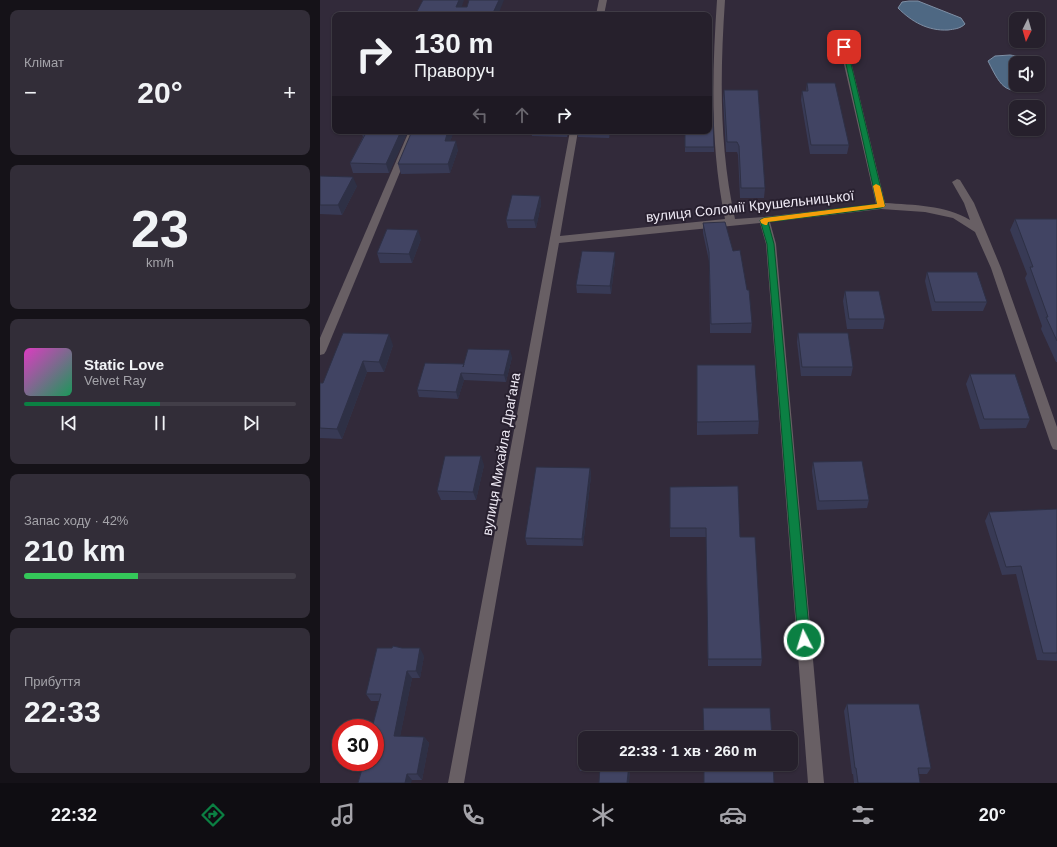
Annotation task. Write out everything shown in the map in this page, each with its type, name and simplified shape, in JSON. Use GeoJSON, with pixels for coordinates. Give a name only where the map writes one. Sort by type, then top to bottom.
{"type":"FeatureCollection","features":[{"type":"Feature","properties":{"kind":"street"},"geometry":{"type":"LineString","coordinates":[[601,12],[603,0]]}},
{"type":"Feature","properties":{"kind":"street"},"geometry":{"type":"LineString","coordinates":[[721,0],[717,65],[718,132],[724,195],[731,222]]}},
{"type":"Feature","properties":{"kind":"street"},"geometry":{"type":"LineString","coordinates":[[844,47],[881,206]]}},
{"type":"Feature","properties":{"kind":"street"},"geometry":{"type":"LineString","coordinates":[[320,351],[412,134]]}},
{"type":"Feature","properties":{"kind":"street","name":"вулиця Михайла Драґана"},"geometry":{"type":"LineString","coordinates":[[456,783],[573,134]]}},
{"type":"Feature","properties":{"kind":"street"},"geometry":{"type":"LineString","coordinates":[[957,182],[969,203],[996,268],[1057,445]]}},
{"type":"Feature","properties":{"kind":"street","name":"вулиця Соломії Крушельницької"},"geometry":{"type":"LineString","coordinates":[[555,240],[764,220],[881,206],[925,209],[956,216],[979,230]]}},
{"type":"Feature","properties":{"kind":"street"},"geometry":{"type":"LineString","coordinates":[[764,220],[771,244],[816,783]]}},
{"type":"Feature","properties":{"kind":"water"},"geometry":{"type":"Polygon","coordinates":[[[918,1],[961,18],[965,24],[959,28],[948,30],[934,29],[921,25],[898,8],[902,2],[918,1]]]}},
{"type":"Feature","properties":{"kind":"water"},"geometry":{"type":"Polygon","coordinates":[[[1010,55],[1018,56],[1009,56],[1009,89],[1006,88],[998,79],[988,61],[995,56],[1010,55]]]}},
{"type":"Feature","properties":{"kind":"building"},"geometry":{"type":"Polygon","coordinates":[[[423,0],[459,0],[456,7],[467,7],[469,0],[499,0],[493,12],[417,12],[423,0]]]}},
{"type":"Feature","properties":{"kind":"building"},"geometry":{"type":"Polygon","coordinates":[[[807,83],[835,83],[849,145],[811,145],[802,91],[808,91],[807,83]]]}},
{"type":"Feature","properties":{"kind":"building"},"geometry":{"type":"Polygon","coordinates":[[[724,90],[758,90],[765,188],[741,188],[739,146],[737,142],[727,142],[724,90]]]}},
{"type":"Feature","properties":{"kind":"building"},"geometry":{"type":"Polygon","coordinates":[[[712,94],[714,147],[685,147],[685,134],[712,134],[712,94]]]}},
{"type":"Feature","properties":{"kind":"building"},"geometry":{"type":"Polygon","coordinates":[[[365,134],[400,134],[386,164],[350,163],[365,134]]]}},
{"type":"Feature","properties":{"kind":"building"},"geometry":{"type":"Polygon","coordinates":[[[411,134],[447,134],[445,141],[456,141],[448,164],[398,164],[411,134]]]}},
{"type":"Feature","properties":{"kind":"building"},"geometry":{"type":"Polygon","coordinates":[[[320,176],[353,177],[338,205],[320,205],[320,176]]]}},
{"type":"Feature","properties":{"kind":"building"},"geometry":{"type":"Polygon","coordinates":[[[512,195],[540,196],[534,220],[506,220],[512,195]]]}},
{"type":"Feature","properties":{"kind":"building"},"geometry":{"type":"Polygon","coordinates":[[[1015,219],[1057,219],[1057,341],[1046,317],[1048,317],[1030,267],[1033,267],[1015,219]]]}},
{"type":"Feature","properties":{"kind":"building"},"geometry":{"type":"Polygon","coordinates":[[[725,222],[733,251],[740,250],[747,290],[749,290],[752,323],[711,324],[709,252],[703,223],[725,222]]]}},
{"type":"Feature","properties":{"kind":"building"},"geometry":{"type":"Polygon","coordinates":[[[387,229],[418,230],[409,254],[377,253],[387,229]]]}},
{"type":"Feature","properties":{"kind":"building"},"geometry":{"type":"Polygon","coordinates":[[[582,251],[615,252],[610,286],[576,285],[582,251]]]}},
{"type":"Feature","properties":{"kind":"building"},"geometry":{"type":"Polygon","coordinates":[[[927,272],[977,272],[987,302],[935,302],[927,272]]]}},
{"type":"Feature","properties":{"kind":"building"},"geometry":{"type":"Polygon","coordinates":[[[845,291],[879,291],[885,319],[849,319],[845,291]]]}},
{"type":"Feature","properties":{"kind":"building"},"geometry":{"type":"Polygon","coordinates":[[[343,333],[389,334],[379,362],[363,361],[337,429],[320,428],[320,383],[323,383],[343,333]]]}},
{"type":"Feature","properties":{"kind":"building"},"geometry":{"type":"Polygon","coordinates":[[[798,333],[848,333],[853,367],[802,367],[798,333]]]}},
{"type":"Feature","properties":{"kind":"building"},"geometry":{"type":"Polygon","coordinates":[[[468,349],[510,350],[504,375],[461,373],[456,392],[417,390],[425,363],[464,364],[468,349]]]}},
{"type":"Feature","properties":{"kind":"building"},"geometry":{"type":"Polygon","coordinates":[[[697,365],[755,365],[759,421],[697,422],[697,365]]]}},
{"type":"Feature","properties":{"kind":"building"},"geometry":{"type":"Polygon","coordinates":[[[970,374],[1015,374],[1030,419],[984,419],[970,374]]]}},
{"type":"Feature","properties":{"kind":"building"},"geometry":{"type":"Polygon","coordinates":[[[445,456],[481,456],[473,492],[437,491],[445,456]]]}},
{"type":"Feature","properties":{"kind":"building"},"geometry":{"type":"Polygon","coordinates":[[[862,461],[869,500],[819,501],[813,462],[862,461]]]}},
{"type":"Feature","properties":{"kind":"building"},"geometry":{"type":"Polygon","coordinates":[[[536,467],[590,468],[582,539],[525,538],[536,467]]]}},
{"type":"Feature","properties":{"kind":"building"},"geometry":{"type":"Polygon","coordinates":[[[738,486],[740,537],[755,537],[762,659],[708,659],[706,528],[670,528],[670,487],[738,486]]]}},
{"type":"Feature","properties":{"kind":"building"},"geometry":{"type":"Polygon","coordinates":[[[1057,509],[1057,653],[1043,653],[1021,566],[1006,567],[989,512],[1057,509]]]}},
{"type":"Feature","properties":{"kind":"building"},"geometry":{"type":"Polygon","coordinates":[[[393,646],[402,648],[420,648],[416,671],[407,671],[394,736],[424,737],[417,774],[407,774],[405,783],[358,783],[361,771],[384,771],[384,719],[374,719],[381,694],[366,694],[377,648],[392,648],[393,646]]]}},
{"type":"Feature","properties":{"kind":"building"},"geometry":{"type":"Polygon","coordinates":[[[847,704],[919,704],[931,768],[918,768],[920,783],[858,783],[847,704]]]}},
{"type":"Feature","properties":{"kind":"building"},"geometry":{"type":"Polygon","coordinates":[[[703,708],[770,708],[772,731],[704,731],[703,708]]]}},
{"type":"Feature","properties":{"kind":"building"},"geometry":{"type":"Polygon","coordinates":[[[600,771],[628,771],[627,783],[599,783],[600,771]]]}},
{"type":"Feature","properties":{"kind":"building"},"geometry":{"type":"Polygon","coordinates":[[[704,771],[773,771],[774,783],[704,783],[704,771]]]}},
{"type":"Feature","properties":{"kind":"slow traffic"},"geometry":{"type":"LineString","coordinates":[[765,223],[764,220],[881,206],[876,186]]}},
{"type":"Feature","properties":{"kind":"route"},"geometry":{"type":"LineString","coordinates":[[804,640],[771,244],[764,220],[881,206],[844,47]]}}]}
